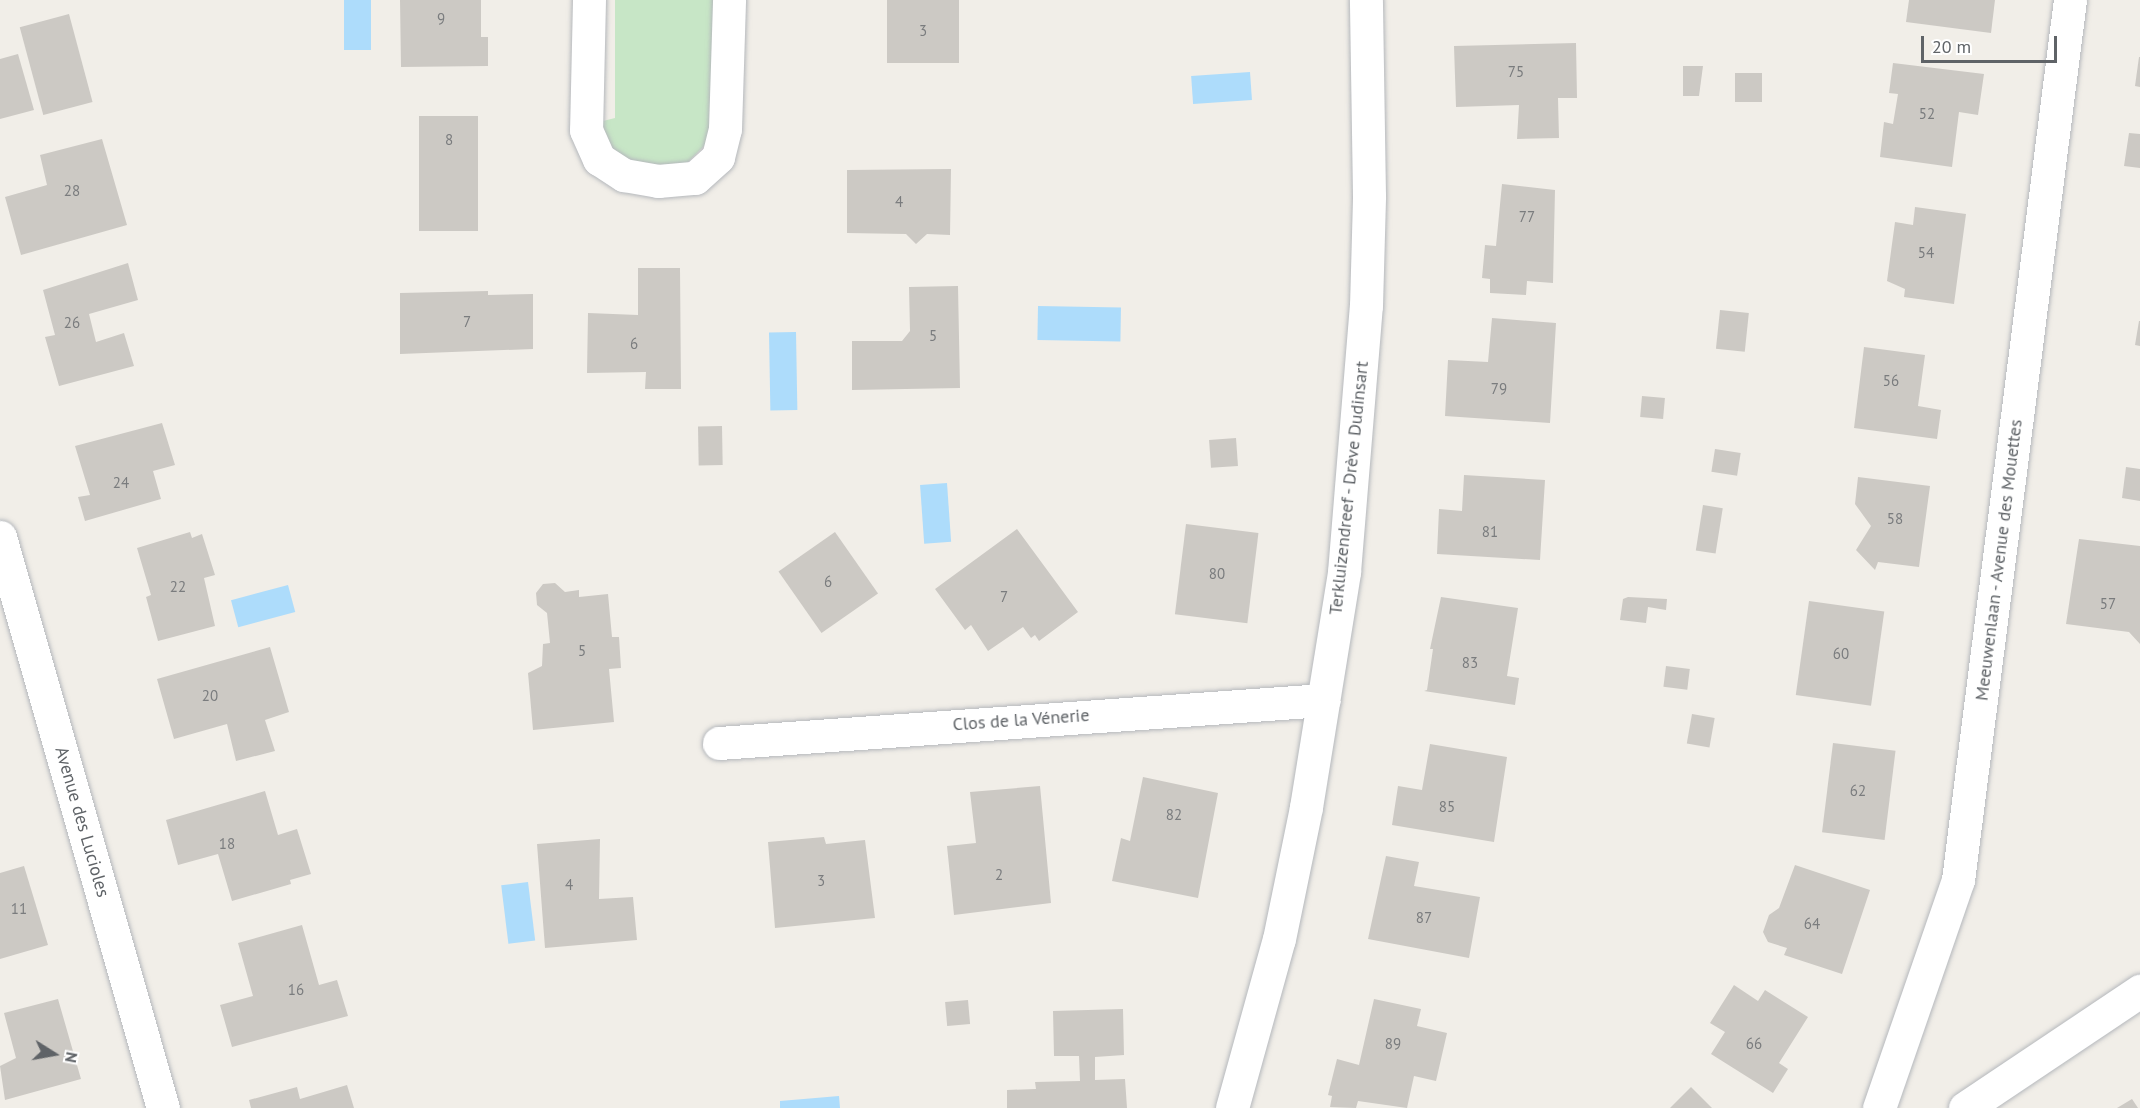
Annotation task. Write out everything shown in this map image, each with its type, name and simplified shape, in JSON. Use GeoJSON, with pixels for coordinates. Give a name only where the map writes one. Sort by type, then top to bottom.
{"type":"FeatureCollection","features":[{"type":"Feature","properties":{"kind":"street"},"geometry":{"type":"LineString","coordinates":[[589,0],[586,130],[599,159],[624,176],[658,181],[695,178],[718,158],[725,129],[729,0]]}},
{"type":"Feature","properties":{"kind":"street","name":"Terkluizendreef - Drève Dudinsart"},"geometry":{"type":"LineString","coordinates":[[1232,1108],[1279,939],[1344,572],[1366,306],[1369,196],[1366,0]]}},
{"type":"Feature","properties":{"kind":"street","name":"Meeuwenlaan - Avenue des Mouettes"},"geometry":{"type":"LineString","coordinates":[[1879,1108],[1958,880],[2070,0]]}},
{"type":"Feature","properties":{"kind":"street","name":"Avenue des Lucioles"},"geometry":{"type":"LineString","coordinates":[[0,537],[163,1108]]}},
{"type":"Feature","properties":{"kind":"street","name":"Clos de la Vénerie"},"geometry":{"type":"LineString","coordinates":[[719,742],[1323,700]]}},
{"type":"Feature","properties":{"kind":"street"},"geometry":{"type":"LineString","coordinates":[[1965,1108],[2140,991]]}},
{"type":"Feature","properties":{"kind":"green space"},"geometry":{"type":"Polygon","coordinates":[[[615,0],[716,0],[714,118],[707,143],[687,163],[661,168],[631,164],[611,153],[599,122],[615,118],[615,0]]]}},
{"type":"Feature","properties":{"kind":"water"},"geometry":{"type":"Polygon","coordinates":[[[344,0],[371,0],[371,50],[344,50],[344,0]]]}},
{"type":"Feature","properties":{"kind":"water"},"geometry":{"type":"Polygon","coordinates":[[[1250,72],[1252,100],[1193,104],[1191,76],[1250,72]]]}},
{"type":"Feature","properties":{"kind":"water"},"geometry":{"type":"Polygon","coordinates":[[[1038,306],[1121,307],[1120,341],[1037,340],[1038,306]]]}},
{"type":"Feature","properties":{"kind":"water"},"geometry":{"type":"Polygon","coordinates":[[[769,332],[796,332],[797,410],[770,410],[769,332]]]}},
{"type":"Feature","properties":{"kind":"water"},"geometry":{"type":"Polygon","coordinates":[[[947,483],[951,542],[924,544],[920,485],[947,483]]]}},
{"type":"Feature","properties":{"kind":"water"},"geometry":{"type":"Polygon","coordinates":[[[288,585],[295,612],[238,627],[231,600],[288,585]]]}},
{"type":"Feature","properties":{"kind":"water"},"geometry":{"type":"Polygon","coordinates":[[[528,882],[535,941],[508,944],[501,885],[528,882]]]}},
{"type":"Feature","properties":{"kind":"water"},"geometry":{"type":"Polygon","coordinates":[[[839,1096],[840,1108],[780,1108],[780,1101],[839,1096]]]}},
{"type":"Feature","properties":{"kind":"building"},"geometry":{"type":"Polygon","coordinates":[[[400,0],[481,0],[481,37],[488,37],[488,66],[401,67],[400,0]]]}},
{"type":"Feature","properties":{"kind":"building"},"geometry":{"type":"Polygon","coordinates":[[[887,0],[959,0],[959,63],[887,63],[887,0]]]}},
{"type":"Feature","properties":{"kind":"building"},"geometry":{"type":"Polygon","coordinates":[[[1909,0],[1995,0],[1991,33],[1906,22],[1909,0]]]}},
{"type":"Feature","properties":{"kind":"building"},"geometry":{"type":"Polygon","coordinates":[[[69,14],[93,102],[43,115],[20,27],[69,14]]]}},
{"type":"Feature","properties":{"kind":"building"},"geometry":{"type":"Polygon","coordinates":[[[1576,43],[1577,98],[1558,98],[1559,138],[1517,139],[1519,105],[1456,107],[1454,46],[1576,43]]]}},
{"type":"Feature","properties":{"kind":"building"},"geometry":{"type":"Polygon","coordinates":[[[18,54],[34,110],[0,119],[0,59],[18,54]]]}},
{"type":"Feature","properties":{"kind":"building"},"geometry":{"type":"Polygon","coordinates":[[[2140,57],[2140,87],[2135,86],[2140,57]]]}},
{"type":"Feature","properties":{"kind":"building"},"geometry":{"type":"Polygon","coordinates":[[[1893,63],[1984,74],[1978,115],[1959,112],[1952,167],[1880,157],[1884,122],[1893,124],[1898,94],[1889,93],[1893,63]]]}},
{"type":"Feature","properties":{"kind":"building"},"geometry":{"type":"Polygon","coordinates":[[[1683,66],[1703,66],[1699,96],[1683,96],[1683,66]]]}},
{"type":"Feature","properties":{"kind":"building"},"geometry":{"type":"Polygon","coordinates":[[[1735,73],[1762,73],[1762,102],[1735,102],[1735,73]]]}},
{"type":"Feature","properties":{"kind":"building"},"geometry":{"type":"Polygon","coordinates":[[[419,116],[478,116],[478,231],[419,231],[419,116]]]}},
{"type":"Feature","properties":{"kind":"building"},"geometry":{"type":"Polygon","coordinates":[[[2129,133],[2140,134],[2140,168],[2124,166],[2129,133]]]}},
{"type":"Feature","properties":{"kind":"building"},"geometry":{"type":"Polygon","coordinates":[[[102,139],[127,225],[21,255],[5,197],[47,185],[40,155],[102,139]]]}},
{"type":"Feature","properties":{"kind":"building"},"geometry":{"type":"Polygon","coordinates":[[[951,169],[950,235],[927,234],[916,244],[906,234],[847,233],[847,170],[951,169]]]}},
{"type":"Feature","properties":{"kind":"building"},"geometry":{"type":"Polygon","coordinates":[[[1502,184],[1555,190],[1553,283],[1527,281],[1526,295],[1490,293],[1490,279],[1482,278],[1485,245],[1496,246],[1502,184]]]}},
{"type":"Feature","properties":{"kind":"building"},"geometry":{"type":"Polygon","coordinates":[[[1915,207],[1966,214],[1954,304],[1904,297],[1905,289],[1887,281],[1895,222],[1913,225],[1915,207]]]}},
{"type":"Feature","properties":{"kind":"building"},"geometry":{"type":"Polygon","coordinates":[[[128,263],[138,300],[89,314],[96,342],[124,333],[134,366],[59,386],[45,337],[55,335],[43,290],[128,263]]]}},
{"type":"Feature","properties":{"kind":"building"},"geometry":{"type":"Polygon","coordinates":[[[638,268],[680,268],[681,389],[645,389],[646,372],[587,373],[588,313],[638,315],[638,268]]]}},
{"type":"Feature","properties":{"kind":"building"},"geometry":{"type":"Polygon","coordinates":[[[958,286],[960,388],[852,390],[852,341],[902,341],[910,331],[909,287],[958,286]]]}},
{"type":"Feature","properties":{"kind":"building"},"geometry":{"type":"Polygon","coordinates":[[[488,291],[488,295],[533,294],[533,349],[400,354],[400,293],[488,291]]]}},
{"type":"Feature","properties":{"kind":"building"},"geometry":{"type":"Polygon","coordinates":[[[1720,310],[1749,313],[1745,352],[1716,349],[1720,310]]]}},
{"type":"Feature","properties":{"kind":"building"},"geometry":{"type":"Polygon","coordinates":[[[1492,318],[1556,323],[1550,423],[1445,416],[1448,360],[1488,362],[1492,318]]]}},
{"type":"Feature","properties":{"kind":"building"},"geometry":{"type":"Polygon","coordinates":[[[2140,321],[2140,346],[2135,345],[2140,321]]]}},
{"type":"Feature","properties":{"kind":"building"},"geometry":{"type":"Polygon","coordinates":[[[1864,347],[1925,355],[1918,406],[1941,410],[1937,439],[1854,428],[1864,347]]]}},
{"type":"Feature","properties":{"kind":"building"},"geometry":{"type":"Polygon","coordinates":[[[1642,396],[1665,398],[1663,419],[1640,417],[1642,396]]]}},
{"type":"Feature","properties":{"kind":"building"},"geometry":{"type":"Polygon","coordinates":[[[162,423],[175,465],[153,471],[161,499],[85,521],[78,497],[90,495],[75,446],[162,423]]]}},
{"type":"Feature","properties":{"kind":"building"},"geometry":{"type":"Polygon","coordinates":[[[698,426],[722,426],[723,465],[699,465],[698,426]]]}},
{"type":"Feature","properties":{"kind":"building"},"geometry":{"type":"Polygon","coordinates":[[[1236,438],[1238,466],[1211,468],[1209,440],[1236,438]]]}},
{"type":"Feature","properties":{"kind":"building"},"geometry":{"type":"Polygon","coordinates":[[[1715,449],[1741,453],[1737,476],[1711,472],[1715,449]]]}},
{"type":"Feature","properties":{"kind":"building"},"geometry":{"type":"Polygon","coordinates":[[[2126,467],[2140,469],[2140,501],[2122,498],[2126,467]]]}},
{"type":"Feature","properties":{"kind":"building"},"geometry":{"type":"Polygon","coordinates":[[[1464,475],[1545,480],[1540,560],[1437,554],[1439,509],[1462,511],[1464,475]]]}},
{"type":"Feature","properties":{"kind":"building"},"geometry":{"type":"Polygon","coordinates":[[[1858,477],[1930,486],[1919,567],[1878,562],[1875,570],[1856,550],[1871,526],[1855,504],[1858,477]]]}},
{"type":"Feature","properties":{"kind":"building"},"geometry":{"type":"Polygon","coordinates":[[[1703,505],[1723,508],[1716,554],[1696,550],[1703,505]]]}},
{"type":"Feature","properties":{"kind":"building"},"geometry":{"type":"Polygon","coordinates":[[[1186,524],[1258,533],[1247,623],[1175,614],[1186,524]]]}},
{"type":"Feature","properties":{"kind":"building"},"geometry":{"type":"Polygon","coordinates":[[[1017,529],[1078,612],[1039,641],[1035,635],[1031,638],[1023,627],[988,651],[971,625],[965,630],[935,589],[1017,529]]]}},
{"type":"Feature","properties":{"kind":"building"},"geometry":{"type":"Polygon","coordinates":[[[190,532],[192,538],[202,534],[215,575],[204,578],[215,626],[158,641],[146,597],[151,595],[137,548],[190,532]]]}},
{"type":"Feature","properties":{"kind":"building"},"geometry":{"type":"Polygon","coordinates":[[[835,532],[878,593],[821,633],[778,572],[835,532]]]}},
{"type":"Feature","properties":{"kind":"building"},"geometry":{"type":"Polygon","coordinates":[[[2079,539],[2140,546],[2140,644],[2129,632],[2066,624],[2079,539]]]}},
{"type":"Feature","properties":{"kind":"building"},"geometry":{"type":"Polygon","coordinates":[[[555,583],[565,592],[579,590],[579,597],[608,594],[612,637],[619,637],[621,668],[609,669],[614,722],[533,730],[528,673],[542,666],[543,644],[550,643],[547,613],[537,605],[536,593],[543,584],[555,583]]]}},
{"type":"Feature","properties":{"kind":"building"},"geometry":{"type":"Polygon","coordinates":[[[1441,597],[1518,608],[1507,676],[1519,678],[1515,705],[1424,691],[1427,690],[1433,649],[1430,649],[1441,597]]]}},
{"type":"Feature","properties":{"kind":"building"},"geometry":{"type":"Polygon","coordinates":[[[1628,597],[1667,599],[1666,610],[1648,607],[1646,623],[1620,620],[1623,599],[1628,597]]]}},
{"type":"Feature","properties":{"kind":"building"},"geometry":{"type":"Polygon","coordinates":[[[1809,601],[1884,612],[1871,706],[1796,695],[1809,601]]]}},
{"type":"Feature","properties":{"kind":"building"},"geometry":{"type":"Polygon","coordinates":[[[270,647],[289,712],[265,720],[275,751],[236,761],[227,724],[174,739],[157,679],[270,647]]]}},
{"type":"Feature","properties":{"kind":"building"},"geometry":{"type":"Polygon","coordinates":[[[1666,666],[1690,669],[1687,690],[1663,687],[1666,666]]]}},
{"type":"Feature","properties":{"kind":"building"},"geometry":{"type":"Polygon","coordinates":[[[1692,714],[1715,718],[1709,748],[1687,744],[1692,714]]]}},
{"type":"Feature","properties":{"kind":"building"},"geometry":{"type":"Polygon","coordinates":[[[1833,743],[1896,751],[1885,840],[1822,832],[1833,743]]]}},
{"type":"Feature","properties":{"kind":"building"},"geometry":{"type":"Polygon","coordinates":[[[1430,744],[1507,757],[1494,842],[1392,825],[1398,786],[1422,790],[1430,744]]]}},
{"type":"Feature","properties":{"kind":"building"},"geometry":{"type":"Polygon","coordinates":[[[1143,777],[1218,793],[1198,898],[1112,881],[1121,838],[1130,841],[1143,777]]]}},
{"type":"Feature","properties":{"kind":"building"},"geometry":{"type":"Polygon","coordinates":[[[1040,786],[1051,903],[954,915],[947,846],[976,843],[970,792],[1040,786]]]}},
{"type":"Feature","properties":{"kind":"building"},"geometry":{"type":"Polygon","coordinates":[[[265,791],[278,835],[297,829],[311,874],[290,880],[291,884],[232,901],[218,854],[178,865],[166,820],[265,791]]]}},
{"type":"Feature","properties":{"kind":"building"},"geometry":{"type":"Polygon","coordinates":[[[824,837],[826,844],[865,840],[875,918],[775,928],[768,842],[824,837]]]}},
{"type":"Feature","properties":{"kind":"building"},"geometry":{"type":"Polygon","coordinates":[[[600,839],[599,899],[633,897],[637,940],[545,948],[537,844],[600,839]]]}},
{"type":"Feature","properties":{"kind":"building"},"geometry":{"type":"Polygon","coordinates":[[[1386,856],[1419,862],[1414,886],[1480,897],[1469,958],[1368,939],[1386,856]]]}},
{"type":"Feature","properties":{"kind":"building"},"geometry":{"type":"Polygon","coordinates":[[[1795,865],[1870,890],[1842,974],[1784,955],[1787,948],[1768,942],[1763,932],[1769,915],[1779,908],[1795,865]]]}},
{"type":"Feature","properties":{"kind":"building"},"geometry":{"type":"Polygon","coordinates":[[[24,866],[48,945],[0,959],[0,873],[24,866]]]}},
{"type":"Feature","properties":{"kind":"building"},"geometry":{"type":"Polygon","coordinates":[[[302,925],[319,985],[337,980],[348,1016],[232,1047],[220,1005],[253,996],[238,943],[302,925]]]}},
{"type":"Feature","properties":{"kind":"building"},"geometry":{"type":"Polygon","coordinates":[[[1734,985],[1758,1001],[1765,990],[1808,1017],[1779,1063],[1788,1069],[1773,1093],[1711,1054],[1725,1032],[1710,1023],[1734,985]]]}},
{"type":"Feature","properties":{"kind":"building"},"geometry":{"type":"Polygon","coordinates":[[[58,999],[81,1079],[5,1100],[0,1066],[16,1058],[4,1013],[58,999]]]}},
{"type":"Feature","properties":{"kind":"building"},"geometry":{"type":"Polygon","coordinates":[[[1374,999],[1421,1009],[1417,1026],[1447,1033],[1436,1081],[1414,1076],[1407,1108],[1358,1101],[1356,1108],[1330,1107],[1332,1096],[1328,1095],[1337,1059],[1359,1065],[1374,999]]]}},
{"type":"Feature","properties":{"kind":"building"},"geometry":{"type":"Polygon","coordinates":[[[968,1000],[970,1024],[947,1026],[945,1002],[968,1000]]]}},
{"type":"Feature","properties":{"kind":"building"},"geometry":{"type":"Polygon","coordinates":[[[1123,1009],[1124,1055],[1095,1057],[1095,1080],[1125,1079],[1127,1108],[1007,1108],[1007,1090],[1036,1089],[1035,1082],[1080,1081],[1079,1056],[1054,1056],[1053,1011],[1123,1009]]]}},
{"type":"Feature","properties":{"kind":"building"},"geometry":{"type":"Polygon","coordinates":[[[347,1085],[354,1108],[251,1108],[249,1100],[297,1087],[300,1099],[347,1085]]]}},
{"type":"Feature","properties":{"kind":"building"},"geometry":{"type":"Polygon","coordinates":[[[1691,1087],[1712,1108],[1670,1108],[1691,1087]]]}},
{"type":"Feature","properties":{"kind":"building"},"geometry":{"type":"Polygon","coordinates":[[[2132,1099],[2138,1108],[2117,1108],[2132,1099]]]}}]}
